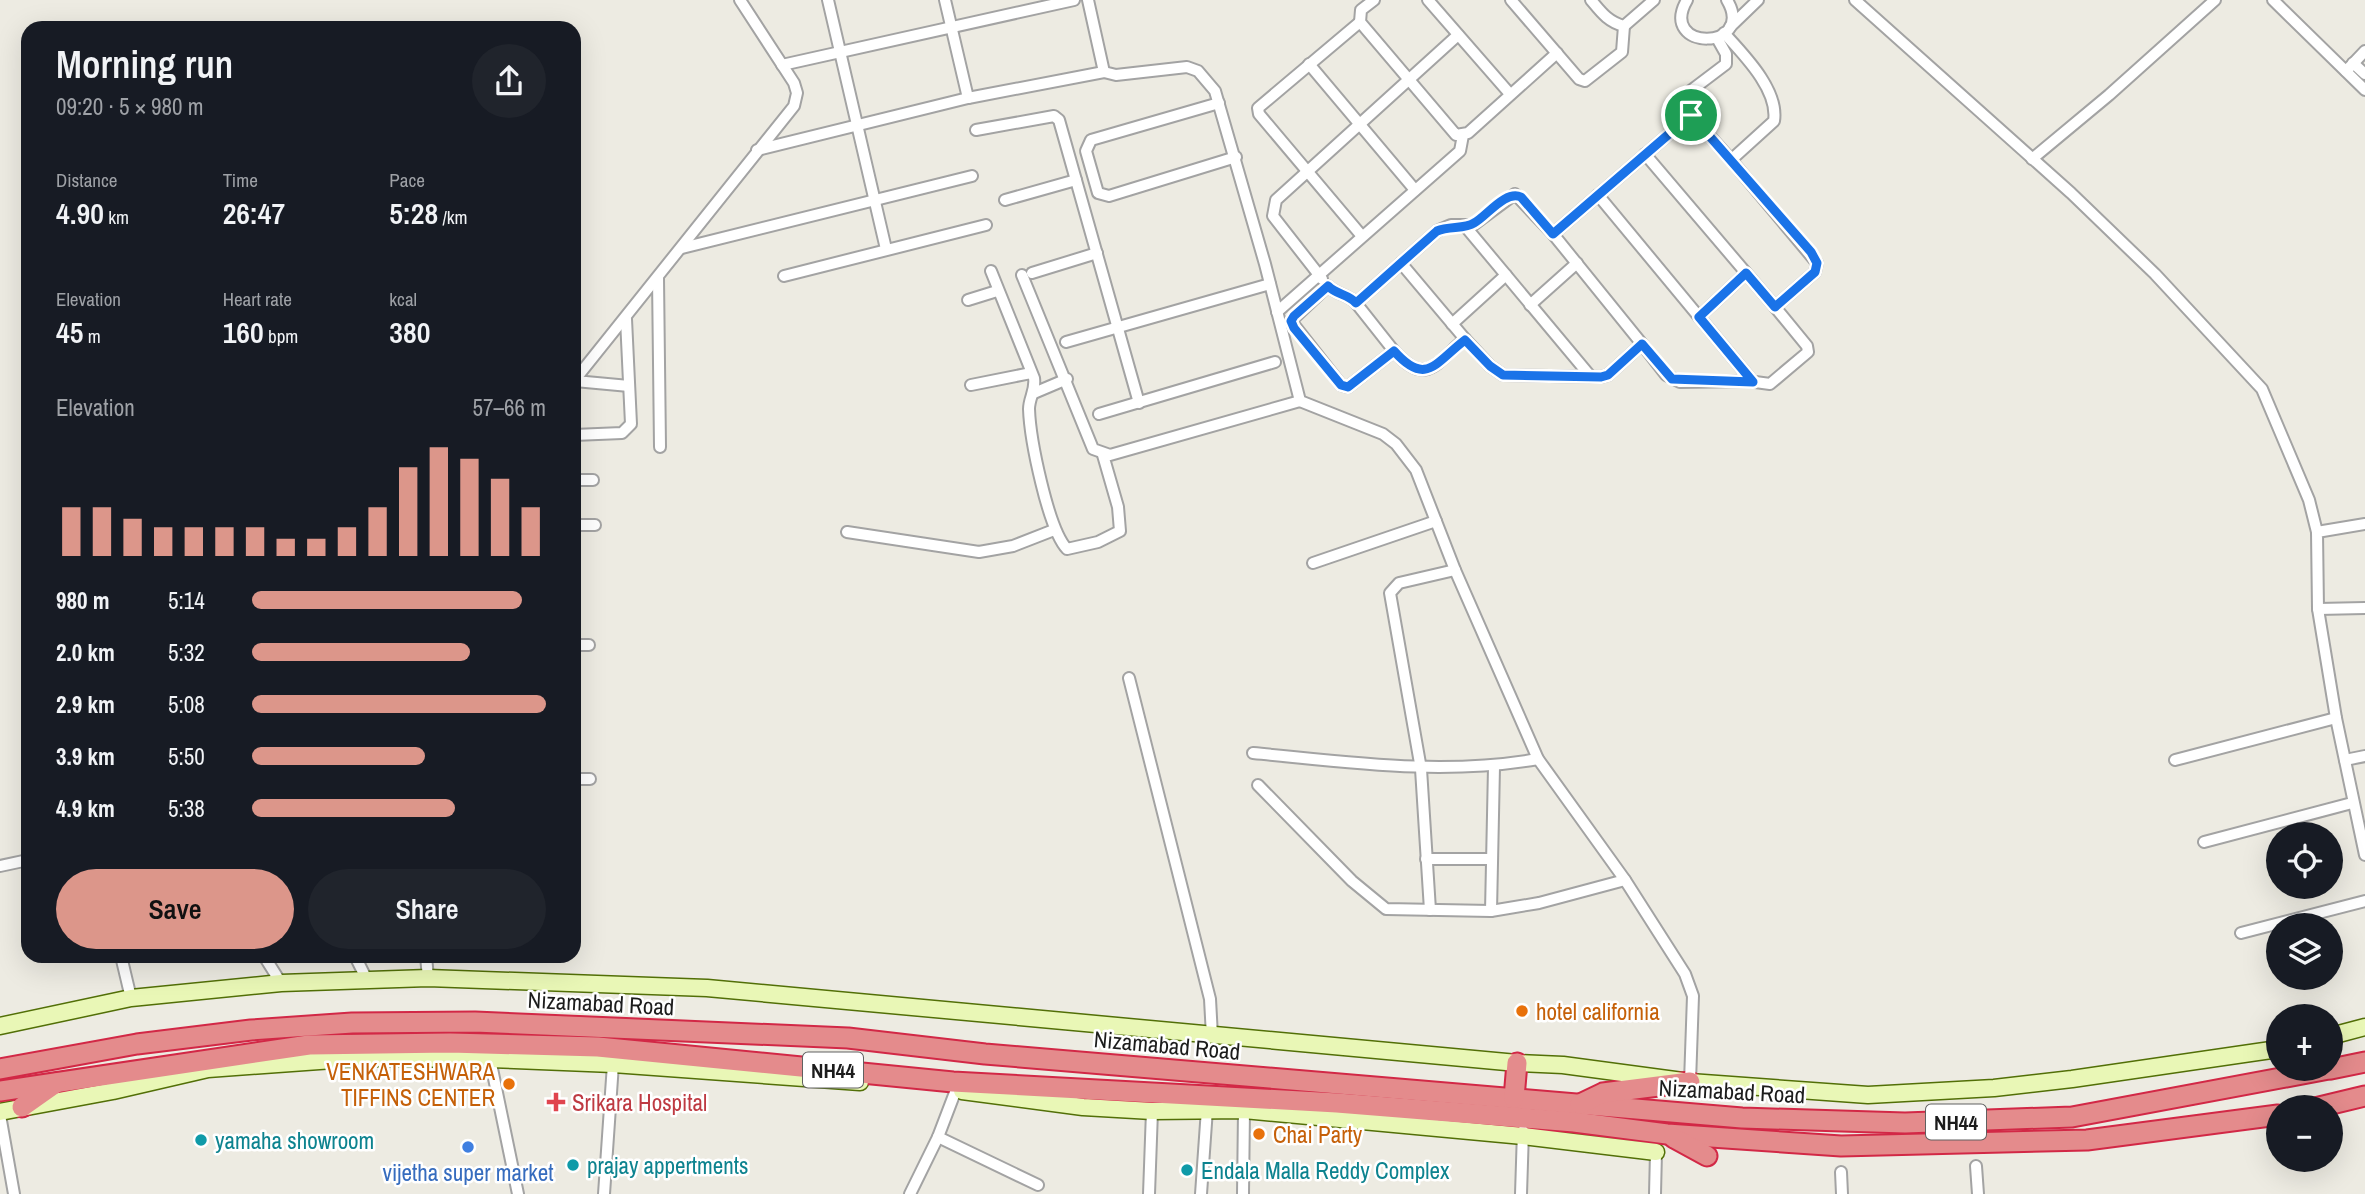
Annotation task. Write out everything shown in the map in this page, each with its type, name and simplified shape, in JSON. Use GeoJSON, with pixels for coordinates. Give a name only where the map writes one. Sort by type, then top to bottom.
{"type":"FeatureCollection","features":[{"type":"Feature","properties":{"kind":"highway"},"geometry":{"type":"LineString","coordinates":[[412,1022],[412,1043]]}},
{"type":"Feature","properties":{"kind":"highway","name":"Nizamabad Road"},"geometry":{"type":"LineString","coordinates":[[0,1069],[137,1044],[251,1030],[412,1022],[475,1022],[848,1038],[985,1054],[1742,1118],[1905,1123],[2073,1117],[2266,1081]]}},
{"type":"Feature","properties":{"kind":"highway","name":"Nizamabad Road"},"geometry":{"type":"LineString","coordinates":[[0,1091],[309,1045],[360,1051],[412,1043],[598,1047],[957,1086],[1324,1102],[1524,1127],[1841,1146],[2087,1140],[2266,1117]]}},
{"type":"Feature","properties":{"kind":"highway","name":"Nizamabad Road"},"geometry":{"type":"LineString","coordinates":[[2343,1066],[2365,1062]]}},
{"type":"Feature","properties":{"kind":"highway"},"geometry":{"type":"LineString","coordinates":[[1514,1098],[1517,1063]]}},
{"type":"Feature","properties":{"kind":"highway"},"geometry":{"type":"LineString","coordinates":[[22,1107],[60,1080]]}},
{"type":"Feature","properties":{"kind":"highway"},"geometry":{"type":"LineString","coordinates":[[1579,1104],[1603,1093],[1690,1082]]}},
{"type":"Feature","properties":{"kind":"highway"},"geometry":{"type":"LineString","coordinates":[[2343,1101],[2365,1096]]}},
{"type":"Feature","properties":{"kind":"highway"},"geometry":{"type":"LineString","coordinates":[[1667,1134],[1707,1156]]}},
{"type":"Feature","properties":{"kind":"main road","name":"Nizamabad Road"},"geometry":{"type":"LineString","coordinates":[[0,1026],[131,998],[281,983],[428,978],[707,988],[1212,1036],[1563,1065],[1690,1082],[1868,1095],[2072,1079],[2266,1051]]}},
{"type":"Feature","properties":{"kind":"main road"},"geometry":{"type":"LineString","coordinates":[[2343,1033],[2365,1027]]}},
{"type":"Feature","properties":{"kind":"main road","name":"Nizamabad Road"},"geometry":{"type":"LineString","coordinates":[[0,1113],[208,1069],[360,1051],[957,1086],[1083,1107],[1152,1111],[1244,1110],[1524,1127],[1656,1152]]}},
{"type":"Feature","properties":{"kind":"street"},"geometry":{"type":"LineString","coordinates":[[828,0],[886,249]]}},
{"type":"Feature","properties":{"kind":"street"},"geometry":{"type":"LineString","coordinates":[[945,0],[968,98]]}},
{"type":"Feature","properties":{"kind":"street"},"geometry":{"type":"LineString","coordinates":[[782,65],[1074,0]]}},
{"type":"Feature","properties":{"kind":"street"},"geometry":{"type":"LineString","coordinates":[[1088,0],[1104,72]]}},
{"type":"Feature","properties":{"kind":"street"},"geometry":{"type":"LineString","coordinates":[[1360,236],[1259,114],[1258,108],[1360,22],[1362,10],[1374,0]]}},
{"type":"Feature","properties":{"kind":"street"},"geometry":{"type":"LineString","coordinates":[[1428,0],[1510,94]]}},
{"type":"Feature","properties":{"kind":"street"},"geometry":{"type":"LineString","coordinates":[[1511,0],[1579,79],[1591,80],[1622,52],[1624,26],[1654,0]]}},
{"type":"Feature","properties":{"kind":"street"},"geometry":{"type":"LineString","coordinates":[[1591,0],[1602,15],[1614,24],[1624,26]]}},
{"type":"Feature","properties":{"kind":"street"},"geometry":{"type":"LineString","coordinates":[[1727,0],[1732,10],[1724,33],[1726,64],[1689,92],[1686,98],[1691,115],[1811,252],[1817,263],[1815,272],[1775,307]]}},
{"type":"Feature","properties":{"kind":"street"},"geometry":{"type":"LineString","coordinates":[[1683,1],[1682,15],[1687,30],[1701,40],[1724,33],[1758,0]]}},
{"type":"Feature","properties":{"kind":"street"},"geometry":{"type":"LineString","coordinates":[[1855,0],[2155,274],[2262,389],[2309,500],[2317,532],[2318,609],[2352,803],[2365,855]]}},
{"type":"Feature","properties":{"kind":"street"},"geometry":{"type":"LineString","coordinates":[[2032,159],[2109,95],[2215,0]]}},
{"type":"Feature","properties":{"kind":"street"},"geometry":{"type":"LineString","coordinates":[[2273,0],[2350,67],[2365,90]]}},
{"type":"Feature","properties":{"kind":"street"},"geometry":{"type":"LineString","coordinates":[[581,373],[794,106],[794,83],[743,1]]}},
{"type":"Feature","properties":{"kind":"street"},"geometry":{"type":"LineString","coordinates":[[1360,22],[1456,135],[1463,135]]}},
{"type":"Feature","properties":{"kind":"street"},"geometry":{"type":"LineString","coordinates":[[1724,33],[1757,72],[1773,103],[1775,113],[1773,121],[1731,160]]}},
{"type":"Feature","properties":{"kind":"street"},"geometry":{"type":"LineString","coordinates":[[1458,35],[1276,200],[1273,216],[1328,286],[1337,295],[1352,298],[1409,368],[1418,372],[1427,370],[1465,340]]}},
{"type":"Feature","properties":{"kind":"street"},"geometry":{"type":"LineString","coordinates":[[2350,67],[2365,51]]}},
{"type":"Feature","properties":{"kind":"street"},"geometry":{"type":"LineString","coordinates":[[1277,312],[1360,236],[1460,151],[1463,135],[1557,53]]}},
{"type":"Feature","properties":{"kind":"street"},"geometry":{"type":"LineString","coordinates":[[1309,64],[1415,190]]}},
{"type":"Feature","properties":{"kind":"street"},"geometry":{"type":"LineString","coordinates":[[757,150],[968,98],[1104,72],[1116,75],[1187,67],[1198,71],[1219,103],[1270,262],[1270,284],[1300,401]]}},
{"type":"Feature","properties":{"kind":"street"},"geometry":{"type":"LineString","coordinates":[[2350,67],[2365,74]]}},
{"type":"Feature","properties":{"kind":"street"},"geometry":{"type":"LineString","coordinates":[[1219,103],[1091,140],[1086,151],[1098,192],[1109,196],[1236,157]]}},
{"type":"Feature","properties":{"kind":"street"},"geometry":{"type":"LineString","coordinates":[[1553,234],[1691,115]]}},
{"type":"Feature","properties":{"kind":"street"},"geometry":{"type":"LineString","coordinates":[[976,130],[1056,117],[1139,403]]}},
{"type":"Feature","properties":{"kind":"street"},"geometry":{"type":"LineString","coordinates":[[1356,303],[1437,231],[1451,225],[1473,225],[1515,194],[1553,234],[1672,379],[1770,384],[1808,352],[1807,346],[1645,154]]}},
{"type":"Feature","properties":{"kind":"street"},"geometry":{"type":"LineString","coordinates":[[682,248],[972,176]]}},
{"type":"Feature","properties":{"kind":"street"},"geometry":{"type":"LineString","coordinates":[[1004,200],[1076,180]]}},
{"type":"Feature","properties":{"kind":"street"},"geometry":{"type":"LineString","coordinates":[[1598,195],[1753,382]]}},
{"type":"Feature","properties":{"kind":"street"},"geometry":{"type":"LineString","coordinates":[[784,276],[986,225]]}},
{"type":"Feature","properties":{"kind":"street"},"geometry":{"type":"LineString","coordinates":[[1465,226],[1591,377]]}},
{"type":"Feature","properties":{"kind":"street"},"geometry":{"type":"LineString","coordinates":[[1097,253],[1027,274],[1093,449],[1103,455],[1161,443],[1300,401],[1383,434],[1396,444],[1416,470],[1455,570],[1538,759],[1625,880],[1685,974],[1693,996],[1690,1082]]}},
{"type":"Feature","properties":{"kind":"street"},"geometry":{"type":"LineString","coordinates":[[1401,263],[1465,340],[1490,366],[1503,375],[1608,375],[1642,344]]}},
{"type":"Feature","properties":{"kind":"street"},"geometry":{"type":"LineString","coordinates":[[1530,305],[1577,263]]}},
{"type":"Feature","properties":{"kind":"street"},"geometry":{"type":"LineString","coordinates":[[990,271],[1031,373],[1034,393],[1029,409],[1054,530],[1067,549],[1120,531],[1118,507],[1103,455]]}},
{"type":"Feature","properties":{"kind":"street"},"geometry":{"type":"LineString","coordinates":[[1699,317],[1746,273]]}},
{"type":"Feature","properties":{"kind":"street"},"geometry":{"type":"LineString","coordinates":[[1452,324],[1506,275]]}},
{"type":"Feature","properties":{"kind":"street"},"geometry":{"type":"LineString","coordinates":[[658,278],[660,447]]}},
{"type":"Feature","properties":{"kind":"street"},"geometry":{"type":"LineString","coordinates":[[1066,342],[1270,284]]}},
{"type":"Feature","properties":{"kind":"street"},"geometry":{"type":"LineString","coordinates":[[1328,286],[1291,321],[1341,385],[1355,384],[1394,351]]}},
{"type":"Feature","properties":{"kind":"street"},"geometry":{"type":"LineString","coordinates":[[968,300],[997,291]]}},
{"type":"Feature","properties":{"kind":"street"},"geometry":{"type":"LineString","coordinates":[[581,435],[622,433],[628,430],[632,418],[626,319]]}},
{"type":"Feature","properties":{"kind":"street"},"geometry":{"type":"LineString","coordinates":[[1099,414],[1275,362]]}},
{"type":"Feature","properties":{"kind":"street"},"geometry":{"type":"LineString","coordinates":[[971,386],[1031,373]]}},
{"type":"Feature","properties":{"kind":"street"},"geometry":{"type":"LineString","coordinates":[[1034,393],[1067,379]]}},
{"type":"Feature","properties":{"kind":"street"},"geometry":{"type":"LineString","coordinates":[[581,382],[629,386]]}},
{"type":"Feature","properties":{"kind":"street"},"geometry":{"type":"LineString","coordinates":[[581,480],[593,480]]}},
{"type":"Feature","properties":{"kind":"street"},"geometry":{"type":"LineString","coordinates":[[1313,564],[1436,521]]}},
{"type":"Feature","properties":{"kind":"street"},"geometry":{"type":"LineString","coordinates":[[581,525],[595,524]]}},
{"type":"Feature","properties":{"kind":"street"},"geometry":{"type":"LineString","coordinates":[[2317,532],[2365,524]]}},
{"type":"Feature","properties":{"kind":"street"},"geometry":{"type":"LineString","coordinates":[[847,532],[979,552],[1013,547],[1054,530]]}},
{"type":"Feature","properties":{"kind":"street"},"geometry":{"type":"LineString","coordinates":[[1430,910],[1421,769],[1390,593],[1399,583],[1455,570]]}},
{"type":"Feature","properties":{"kind":"street"},"geometry":{"type":"LineString","coordinates":[[2318,609],[2365,608]]}},
{"type":"Feature","properties":{"kind":"street"},"geometry":{"type":"LineString","coordinates":[[581,645],[589,645]]}},
{"type":"Feature","properties":{"kind":"street"},"geometry":{"type":"LineString","coordinates":[[1129,678],[1210,999],[1212,1036]]}},
{"type":"Feature","properties":{"kind":"street"},"geometry":{"type":"LineString","coordinates":[[2175,760],[2336,718]]}},
{"type":"Feature","properties":{"kind":"street"},"geometry":{"type":"LineString","coordinates":[[1252,753],[1421,769],[1494,767],[1538,759]]}},
{"type":"Feature","properties":{"kind":"street"},"geometry":{"type":"LineString","coordinates":[[2345,760],[2365,755]]}},
{"type":"Feature","properties":{"kind":"street"},"geometry":{"type":"LineString","coordinates":[[1491,911],[1494,767]]}},
{"type":"Feature","properties":{"kind":"street"},"geometry":{"type":"LineString","coordinates":[[581,779],[590,779]]}},
{"type":"Feature","properties":{"kind":"street"},"geometry":{"type":"LineString","coordinates":[[1258,785],[1352,881],[1387,909],[1491,911],[1539,903],[1625,880]]}},
{"type":"Feature","properties":{"kind":"street"},"geometry":{"type":"LineString","coordinates":[[2204,842],[2352,803]]}},
{"type":"Feature","properties":{"kind":"street"},"geometry":{"type":"LineString","coordinates":[[1426,859],[1492,859]]}},
{"type":"Feature","properties":{"kind":"street"},"geometry":{"type":"LineString","coordinates":[[0,866],[21,862]]}},
{"type":"Feature","properties":{"kind":"street"},"geometry":{"type":"LineString","coordinates":[[2241,933],[2365,901]]}},
{"type":"Feature","properties":{"kind":"street"},"geometry":{"type":"LineString","coordinates":[[123,963],[131,998]]}},
{"type":"Feature","properties":{"kind":"street"},"geometry":{"type":"LineString","coordinates":[[268,963],[281,983]]}},
{"type":"Feature","properties":{"kind":"street"},"geometry":{"type":"LineString","coordinates":[[358,963],[367,980]]}},
{"type":"Feature","properties":{"kind":"street"},"geometry":{"type":"LineString","coordinates":[[427,963],[428,978]]}},
{"type":"Feature","properties":{"kind":"street"},"geometry":{"type":"LineString","coordinates":[[490,1059],[518,1194]]}},
{"type":"Feature","properties":{"kind":"street"},"geometry":{"type":"LineString","coordinates":[[604,1194],[613,1064]]}},
{"type":"Feature","properties":{"kind":"street"},"geometry":{"type":"LineString","coordinates":[[910,1194],[938,1137],[957,1086]]}},
{"type":"Feature","properties":{"kind":"street"},"geometry":{"type":"LineString","coordinates":[[1202,1194],[1207,1109]]}},
{"type":"Feature","properties":{"kind":"street"},"geometry":{"type":"LineString","coordinates":[[1243,1194],[1244,1110]]}},
{"type":"Feature","properties":{"kind":"street"},"geometry":{"type":"LineString","coordinates":[[1149,1194],[1152,1111]]}},
{"type":"Feature","properties":{"kind":"street"},"geometry":{"type":"LineString","coordinates":[[0,1113],[14,1194]]}},
{"type":"Feature","properties":{"kind":"street"},"geometry":{"type":"LineString","coordinates":[[1521,1194],[1524,1127]]}},
{"type":"Feature","properties":{"kind":"street"},"geometry":{"type":"LineString","coordinates":[[938,1137],[1038,1185]]}},
{"type":"Feature","properties":{"kind":"street"},"geometry":{"type":"LineString","coordinates":[[1655,1194],[1656,1152]]}},
{"type":"Feature","properties":{"kind":"street"},"geometry":{"type":"LineString","coordinates":[[1976,1166],[1978,1194]]}},
{"type":"Feature","properties":{"kind":"street"},"geometry":{"type":"LineString","coordinates":[[1841,1172],[1842,1194]]}},
{"type":"Feature","properties":{"kind":"place","name":"hotel california"},"geometry":{"type":"Point","coordinates":[1522,1011]}},
{"type":"Feature","properties":{"kind":"place","name":"VENKATESHWARA TIFFINS CENTER"},"geometry":{"type":"Point","coordinates":[509,1084]}},
{"type":"Feature","properties":{"kind":"place","name":"Srikara Hospital"},"geometry":{"type":"Point","coordinates":[556,1102]}},
{"type":"Feature","properties":{"kind":"place","name":"Chai Party"},"geometry":{"type":"Point","coordinates":[1259,1134]}},
{"type":"Feature","properties":{"kind":"place","name":"yamaha showroom"},"geometry":{"type":"Point","coordinates":[201,1140]}},
{"type":"Feature","properties":{"kind":"place","name":"vijetha super market"},"geometry":{"type":"Point","coordinates":[468,1147]}},
{"type":"Feature","properties":{"kind":"place","name":"prajay appertments"},"geometry":{"type":"Point","coordinates":[573,1165]}},
{"type":"Feature","properties":{"kind":"place","name":"Endala Malla Reddy Complex"},"geometry":{"type":"Point","coordinates":[1187,1170]}},
{"type":"Feature","properties":{"kind":"route"},"geometry":{"type":"LineString","coordinates":[[1691,115],[1811,252],[1817,263],[1815,272],[1775,307],[1746,273],[1699,317],[1753,382],[1680,382],[1666,375],[1642,344],[1608,375],[1601,377],[1503,375],[1490,366],[1465,340],[1427,370],[1418,372],[1409,368],[1394,351],[1348,387],[1341,385],[1294,328],[1291,321],[1294,316],[1328,286],[1337,295],[1352,298],[1356,303],[1437,231],[1451,225],[1473,225],[1509,196],[1515,194],[1521,197],[1553,234],[1691,115]]}}]}
